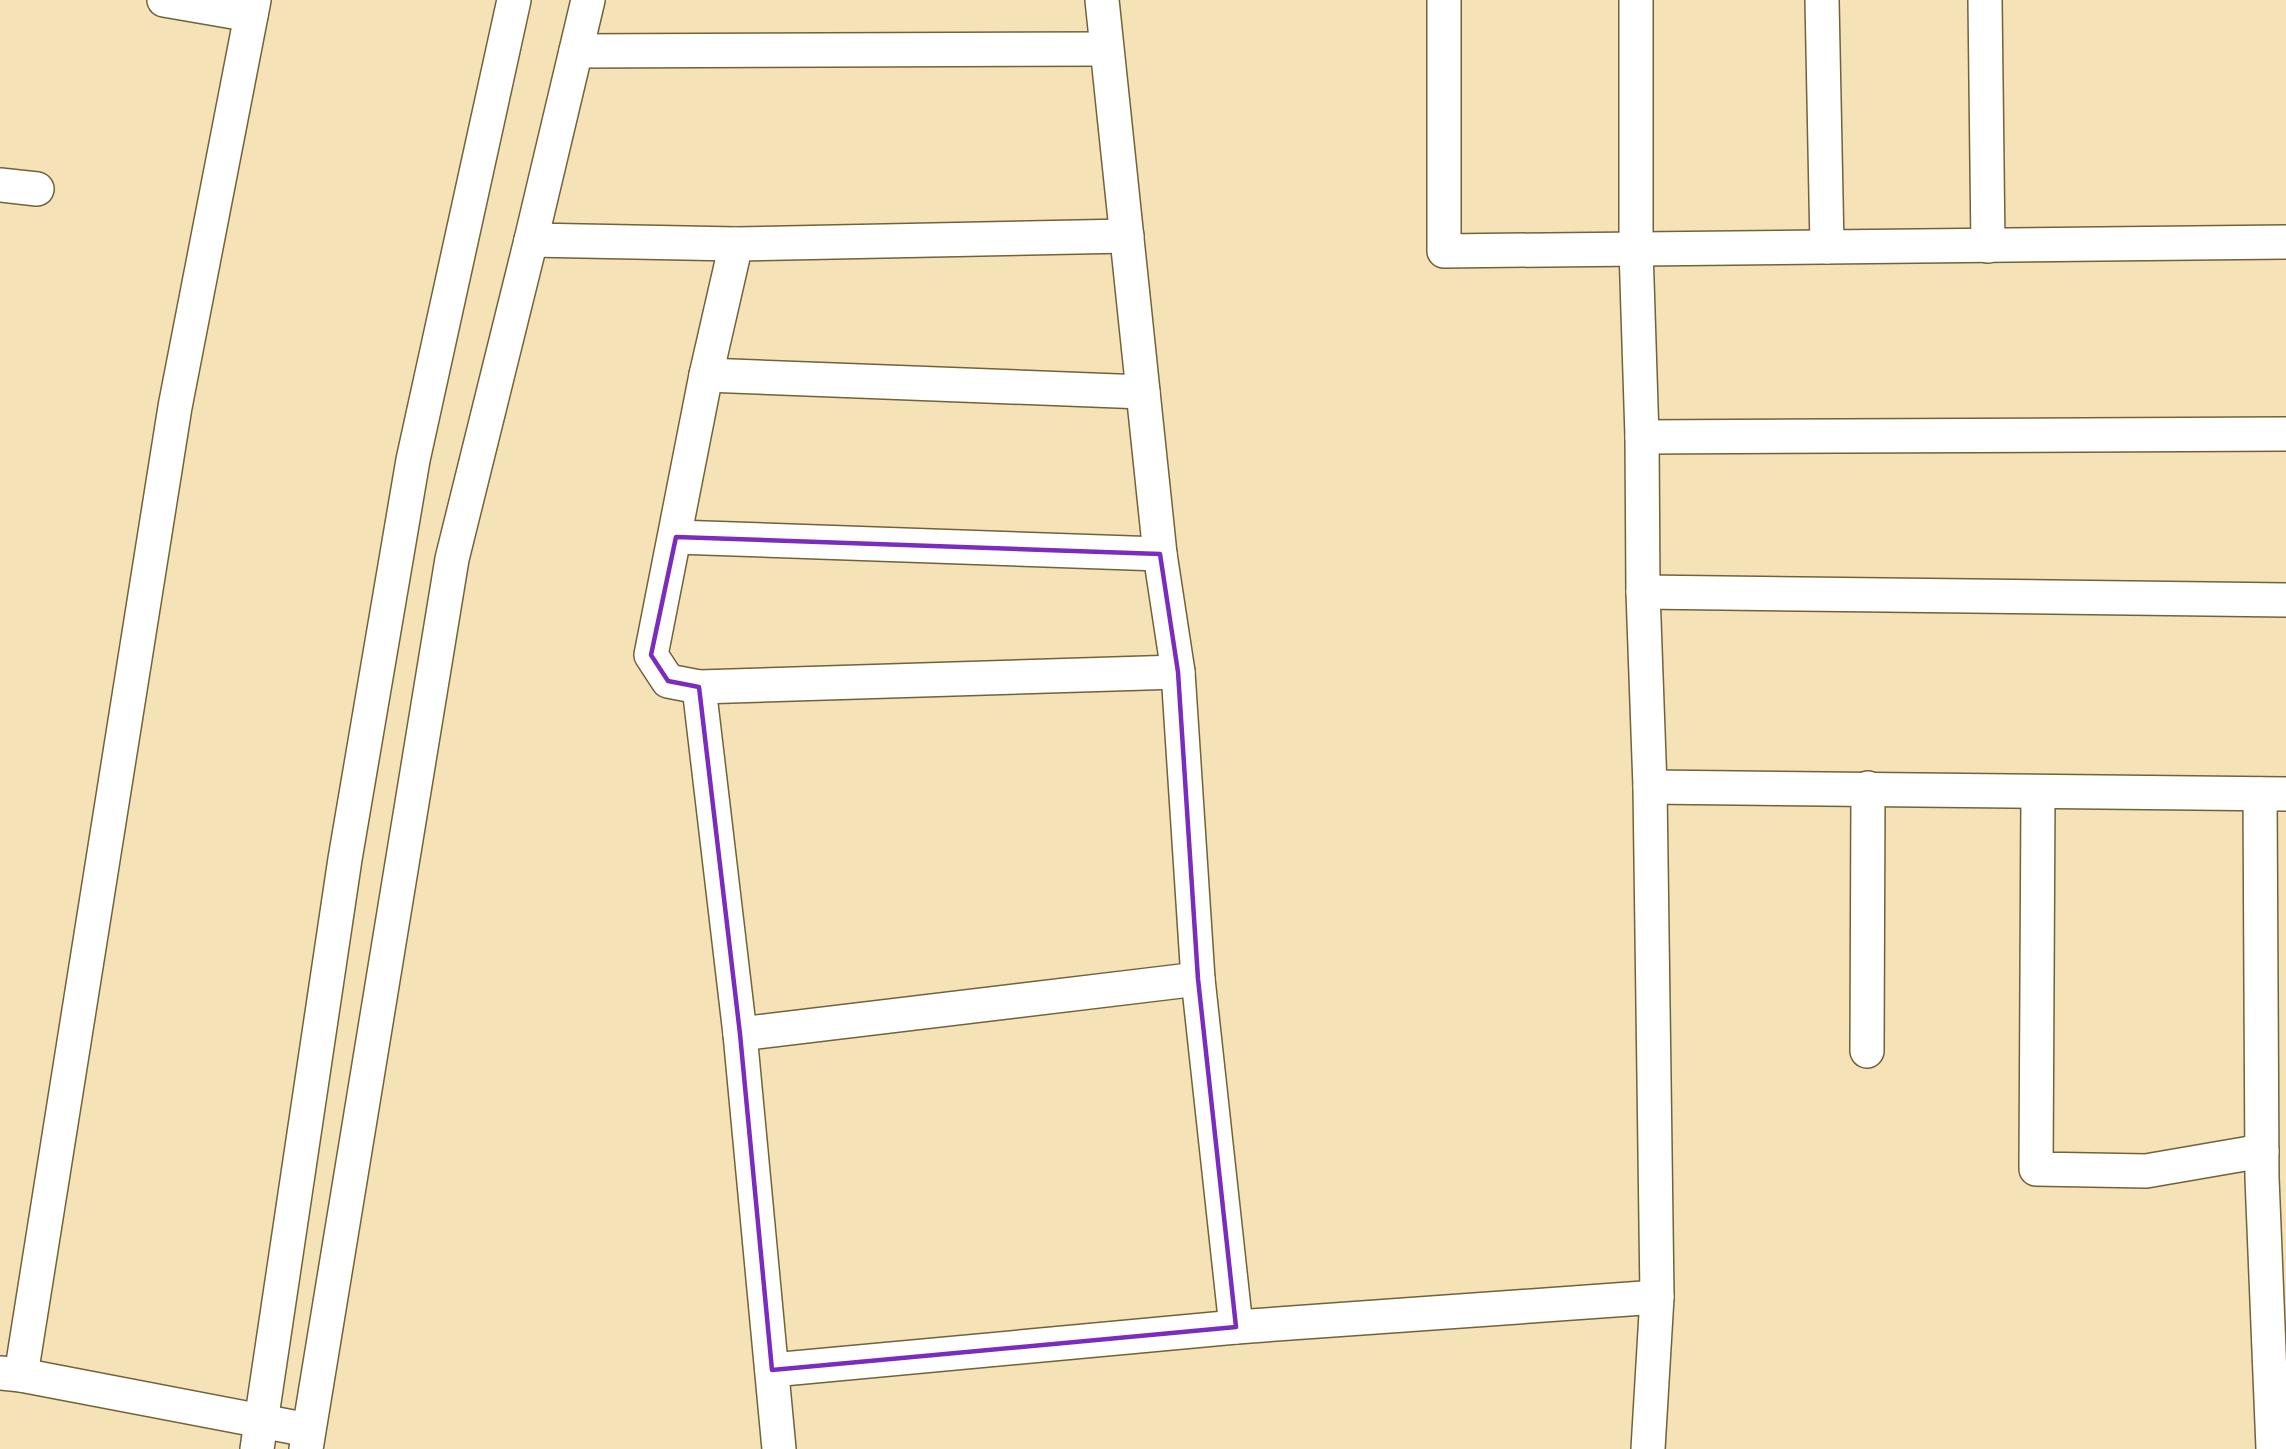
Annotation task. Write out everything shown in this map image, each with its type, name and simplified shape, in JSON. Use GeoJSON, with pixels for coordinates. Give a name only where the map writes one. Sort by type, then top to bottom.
{"type":"FeatureCollection","features":[{"type":"Feature","properties":{"kind":"street"},"geometry":{"type":"LineString","coordinates":[[164,0],[252,7],[175,407],[11,1374],[258,1436],[307,1440],[452,559],[588,0]]}},
{"type":"Feature","properties":{"kind":"street"},"geometry":{"type":"LineString","coordinates":[[258,1436],[345,859],[413,460],[514,0]]}},
{"type":"Feature","properties":{"kind":"street"},"geometry":{"type":"LineString","coordinates":[[1102,0],[1160,555],[1178,672],[1198,979],[1236,1327]]}},
{"type":"Feature","properties":{"kind":"street"},"geometry":{"type":"LineString","coordinates":[[1444,0],[1444,251],[2286,242]]}},
{"type":"Feature","properties":{"kind":"street"},"geometry":{"type":"LineString","coordinates":[[1636,0],[1636,249],[1642,437],[1643,592],[1650,787],[1657,1297],[1648,1449]]}},
{"type":"Feature","properties":{"kind":"street"},"geometry":{"type":"LineString","coordinates":[[1822,0],[1827,247]]}},
{"type":"Feature","properties":{"kind":"street"},"geometry":{"type":"LineString","coordinates":[[1985,0],[1988,246]]}},
{"type":"Feature","properties":{"kind":"street"},"geometry":{"type":"LineString","coordinates":[[576,51],[1106,49]]}},
{"type":"Feature","properties":{"kind":"street"},"geometry":{"type":"LineString","coordinates":[[0,185],[37,189]]}},
{"type":"Feature","properties":{"kind":"street"},"geometry":{"type":"LineString","coordinates":[[531,240],[736,244],[1127,236]]}},
{"type":"Feature","properties":{"kind":"street"},"geometry":{"type":"LineString","coordinates":[[736,244],[706,375],[651,655],[668,681],[699,687],[1178,672]]}},
{"type":"Feature","properties":{"kind":"street"},"geometry":{"type":"LineString","coordinates":[[706,375],[1143,392]]}},
{"type":"Feature","properties":{"kind":"street"},"geometry":{"type":"LineString","coordinates":[[1642,437],[2286,434]]}},
{"type":"Feature","properties":{"kind":"street"},"geometry":{"type":"LineString","coordinates":[[676,537],[1160,555]]}},
{"type":"Feature","properties":{"kind":"street"},"geometry":{"type":"LineString","coordinates":[[1643,592],[2286,600]]}},
{"type":"Feature","properties":{"kind":"street"},"geometry":{"type":"LineString","coordinates":[[699,687],[740,1035],[779,1449]]}},
{"type":"Feature","properties":{"kind":"street"},"geometry":{"type":"LineString","coordinates":[[1650,787],[2273,794],[2270,1169],[2273,1449]]}},
{"type":"Feature","properties":{"kind":"street"},"geometry":{"type":"LineString","coordinates":[[1867,1051],[1868,788]]}},
{"type":"Feature","properties":{"kind":"street"},"geometry":{"type":"LineString","coordinates":[[2038,792],[2036,1169],[2146,1171],[2270,1169]]}},
{"type":"Feature","properties":{"kind":"street"},"geometry":{"type":"LineString","coordinates":[[740,1035],[1198,979]]}},
{"type":"Feature","properties":{"kind":"street"},"geometry":{"type":"LineString","coordinates":[[772,1370],[1236,1327],[1657,1297]]}},
{"type":"Feature","properties":{"kind":"highlighted area"},"geometry":{"type":"Polygon","coordinates":[[[676,537],[1160,554],[1178,672],[1198,979],[1236,1327],[772,1370],[740,1034],[699,687],[668,681],[651,655],[676,537]]]}}]}
